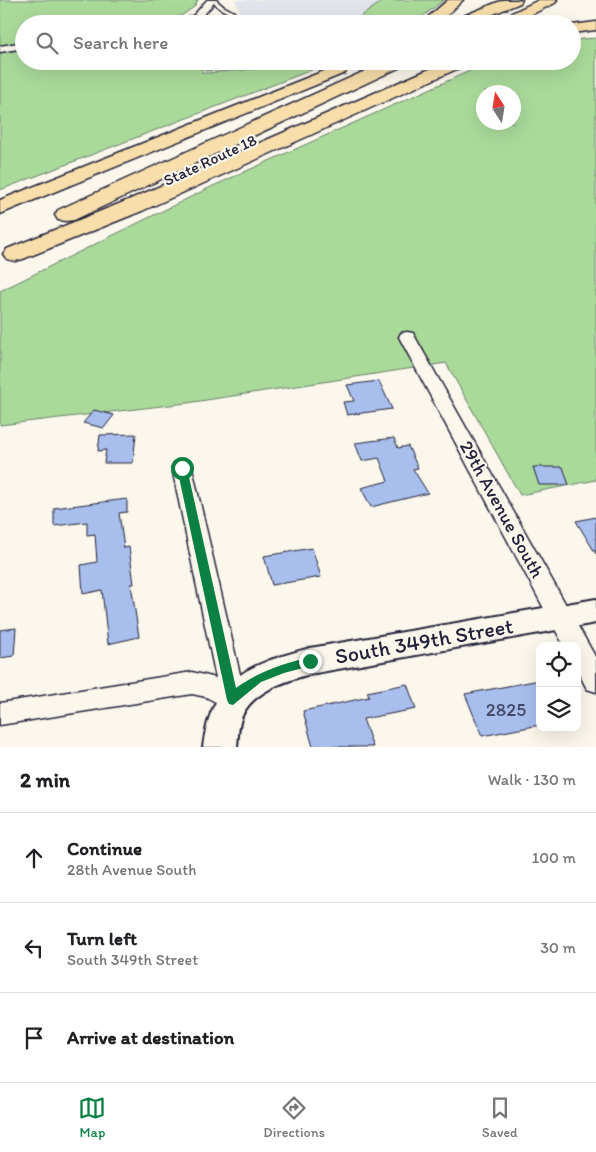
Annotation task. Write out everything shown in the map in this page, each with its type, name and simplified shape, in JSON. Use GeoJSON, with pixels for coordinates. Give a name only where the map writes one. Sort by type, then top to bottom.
{"type":"FeatureCollection","features":[{"type":"Feature","properties":{"kind":"highway"},"geometry":{"type":"LineString","coordinates":[[440,15],[456,0]]}},
{"type":"Feature","properties":{"kind":"highway"},"geometry":{"type":"LineString","coordinates":[[478,15],[515,0]]}},
{"type":"Feature","properties":{"kind":"highway"},"geometry":{"type":"LineString","coordinates":[[500,15],[532,0]]}},
{"type":"Feature","properties":{"kind":"highway"},"geometry":{"type":"LineString","coordinates":[[519,15],[550,0]]}},
{"type":"Feature","properties":{"kind":"highway"},"geometry":{"type":"LineString","coordinates":[[581,28],[596,26]]}},
{"type":"Feature","properties":{"kind":"highway"},"geometry":{"type":"LineString","coordinates":[[0,208],[340,70]]}},
{"type":"Feature","properties":{"kind":"highway","name":"State Route 18"},"geometry":{"type":"LineString","coordinates":[[5,253],[381,70]]}},
{"type":"Feature","properties":{"kind":"highway","name":"State Route 18"},"geometry":{"type":"LineString","coordinates":[[5,253],[401,70]]}},
{"type":"Feature","properties":{"kind":"highway"},"geometry":{"type":"LineString","coordinates":[[5,253],[143,202],[442,70]]}},
{"type":"Feature","properties":{"kind":"street"},"geometry":{"type":"LineString","coordinates":[[199,15],[213,0]]}},
{"type":"Feature","properties":{"kind":"street"},"geometry":{"type":"LineString","coordinates":[[0,49],[15,46]]}},
{"type":"Feature","properties":{"kind":"street","name":"29th Avenue South"},"geometry":{"type":"LineString","coordinates":[[407,337],[596,681]]}},
{"type":"Feature","properties":{"kind":"street"},"geometry":{"type":"LineString","coordinates":[[182,468],[233,700],[224,719],[220,747]]}},
{"type":"Feature","properties":{"kind":"street","name":"South 349th Street"},"geometry":{"type":"LineString","coordinates":[[233,700],[239,692],[257,679],[310,661],[596,612]]}},
{"type":"Feature","properties":{"kind":"street"},"geometry":{"type":"LineString","coordinates":[[0,714],[192,683],[212,687],[233,700]]}},
{"type":"Feature","properties":{"kind":"lane"},"geometry":{"type":"LineString","coordinates":[[213,0],[233,15]]}},
{"type":"Feature","properties":{"kind":"shaded area"},"geometry":{"type":"Polygon","coordinates":[[[235,0],[384,0],[363,15],[241,15],[235,0]]]}},
{"type":"Feature","properties":{"kind":"green space"},"geometry":{"type":"Polygon","coordinates":[[[0,0],[198,0],[194,7],[182,15],[15,15],[15,44],[0,46],[0,0]]]}},
{"type":"Feature","properties":{"kind":"green space"},"geometry":{"type":"Polygon","coordinates":[[[384,0],[444,0],[425,15],[363,15],[384,0]]]}},
{"type":"Feature","properties":{"kind":"green space"},"geometry":{"type":"Polygon","coordinates":[[[596,38],[596,480],[520,495],[446,363],[187,403],[0,425],[0,291],[213,186],[472,70],[581,70],[581,39],[596,38]]]}},
{"type":"Feature","properties":{"kind":"green space"},"geometry":{"type":"Polygon","coordinates":[[[15,50],[15,70],[202,70],[203,73],[208,73],[242,70],[312,70],[0,190],[0,53],[15,50]]]}},
{"type":"Feature","properties":{"kind":"building"},"geometry":{"type":"Polygon","coordinates":[[[379,381],[392,409],[347,415],[343,402],[354,401],[347,385],[379,381]]]}},
{"type":"Feature","properties":{"kind":"building"},"geometry":{"type":"Polygon","coordinates":[[[94,410],[114,415],[104,428],[83,423],[94,410]]]}},
{"type":"Feature","properties":{"kind":"building"},"geometry":{"type":"Polygon","coordinates":[[[136,434],[133,463],[104,463],[106,450],[98,451],[100,435],[136,434]]]}},
{"type":"Feature","properties":{"kind":"building"},"geometry":{"type":"Polygon","coordinates":[[[394,438],[398,448],[408,446],[418,468],[413,469],[428,493],[371,507],[361,488],[388,481],[379,458],[362,461],[355,443],[394,438]]]}},
{"type":"Feature","properties":{"kind":"building"},"geometry":{"type":"Polygon","coordinates":[[[533,467],[563,467],[569,485],[539,485],[533,467]]]}},
{"type":"Feature","properties":{"kind":"building"},"geometry":{"type":"Polygon","coordinates":[[[127,499],[127,512],[119,513],[124,548],[129,547],[134,584],[131,584],[139,637],[108,644],[102,590],[83,594],[81,565],[97,562],[95,534],[87,535],[87,522],[54,526],[54,508],[127,499]]]}},
{"type":"Feature","properties":{"kind":"building"},"geometry":{"type":"Polygon","coordinates":[[[596,517],[596,554],[576,521],[596,517]]]}},
{"type":"Feature","properties":{"kind":"building"},"geometry":{"type":"Polygon","coordinates":[[[312,548],[321,577],[272,585],[264,556],[312,548]]]}},
{"type":"Feature","properties":{"kind":"building"},"geometry":{"type":"Polygon","coordinates":[[[16,628],[14,656],[0,658],[0,630],[16,628]]]}},
{"type":"Feature","properties":{"kind":"building"},"geometry":{"type":"Polygon","coordinates":[[[536,681],[536,726],[482,736],[465,694],[536,681]]]}},
{"type":"Feature","properties":{"kind":"building"},"geometry":{"type":"Polygon","coordinates":[[[407,684],[416,709],[363,719],[373,747],[313,747],[303,711],[369,697],[367,692],[407,684]]]}},
{"type":"Feature","properties":{"kind":"route"},"geometry":{"type":"LineString","coordinates":[[182,468],[233,700],[239,692],[257,679],[310,661]]}}]}
